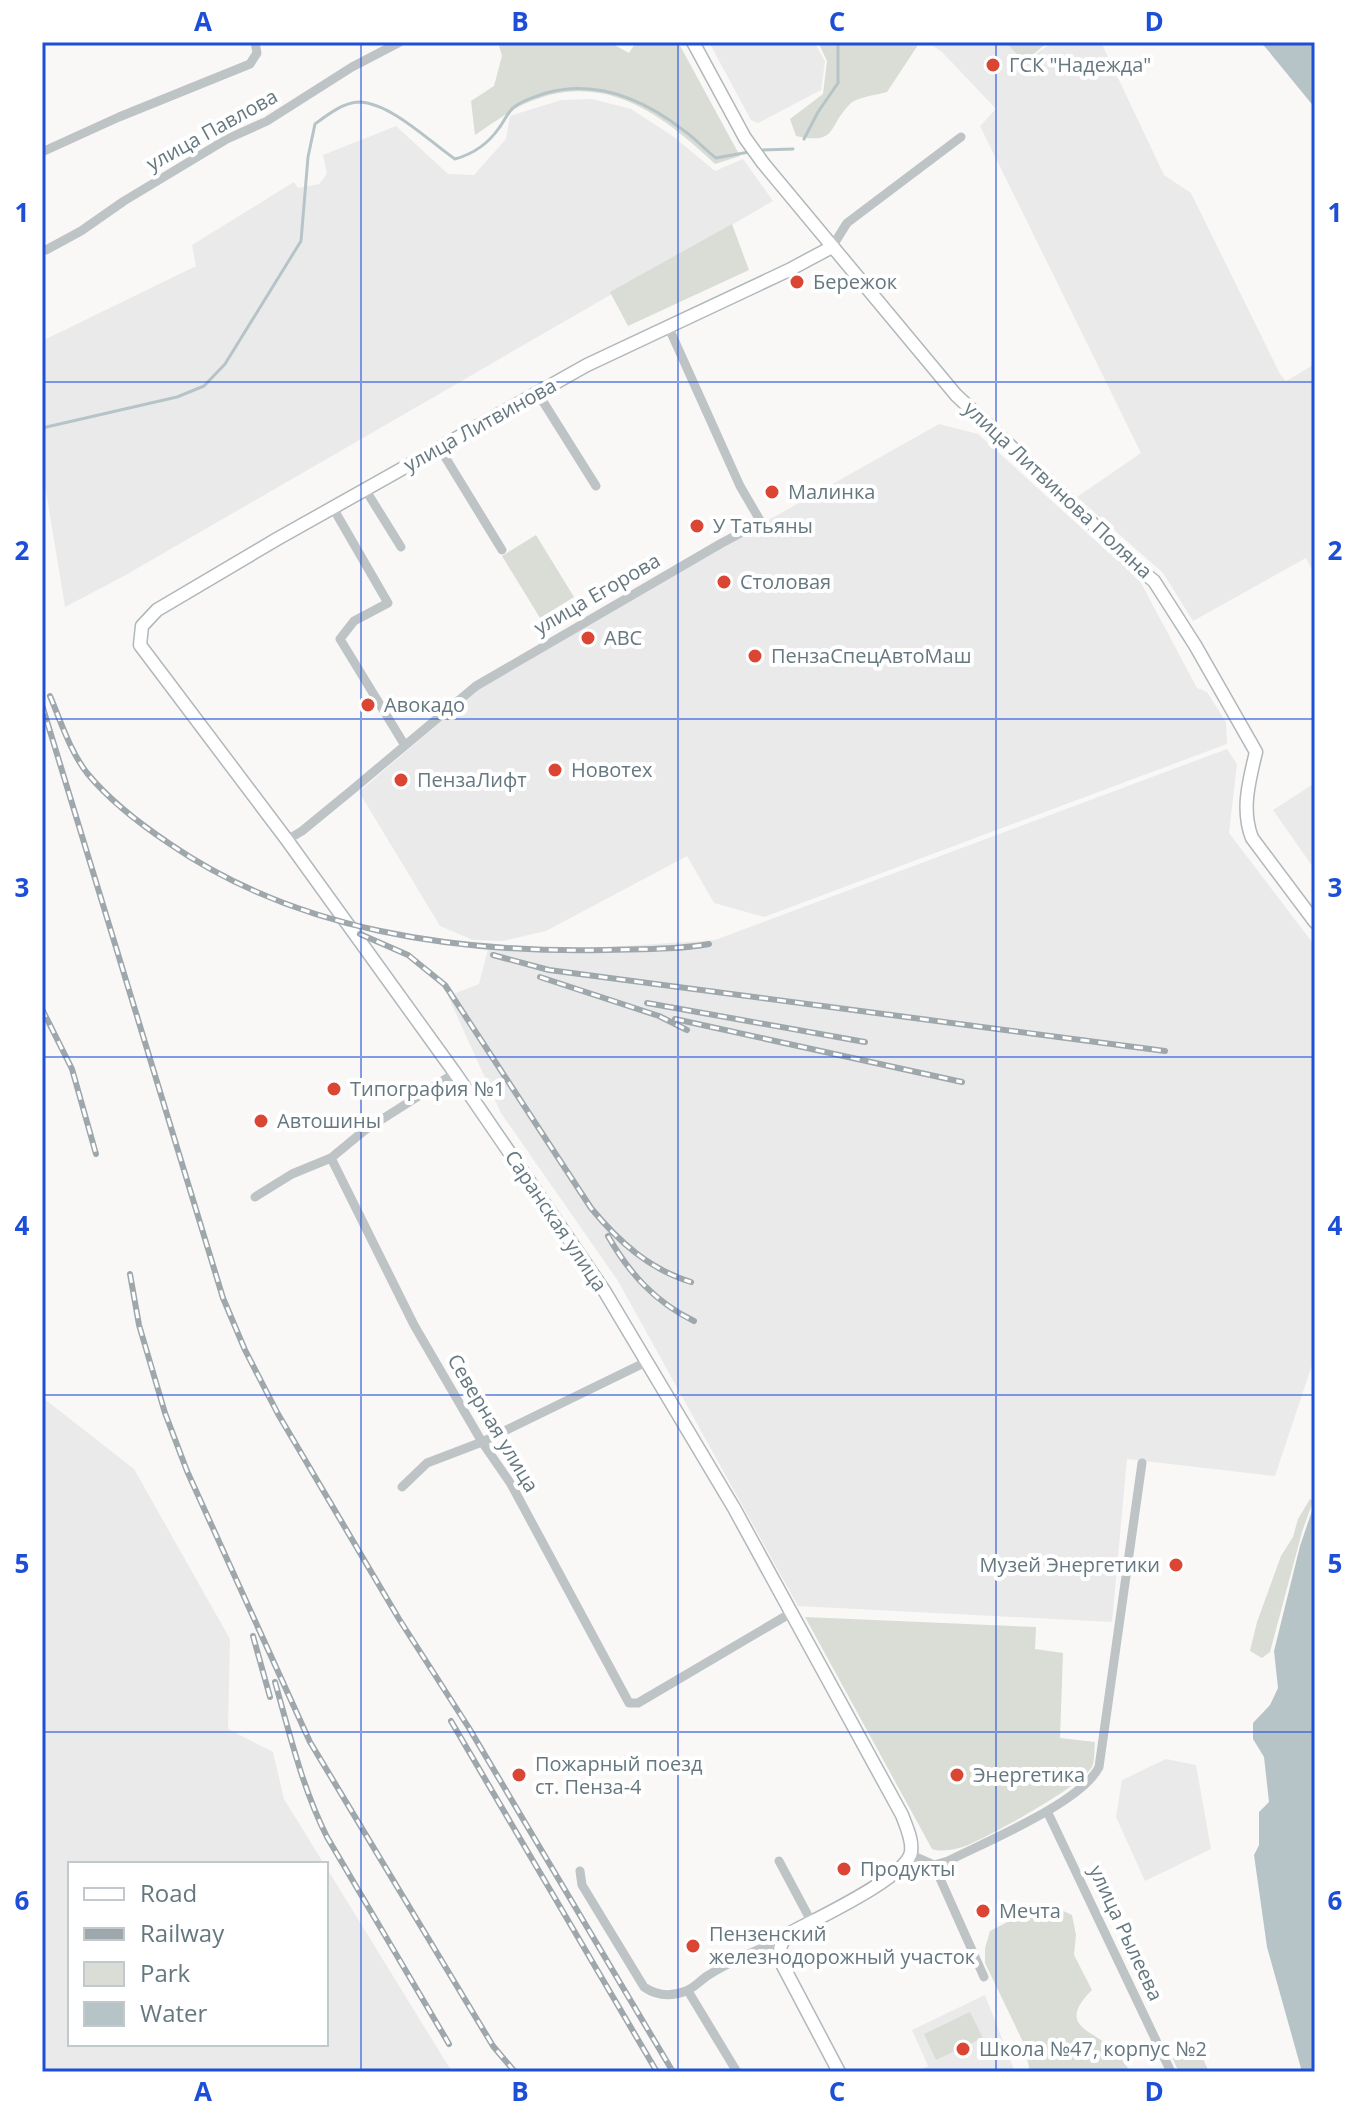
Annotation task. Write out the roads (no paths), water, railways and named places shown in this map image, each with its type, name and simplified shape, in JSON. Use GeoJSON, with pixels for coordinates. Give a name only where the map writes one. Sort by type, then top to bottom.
{"type":"FeatureCollection","features":[{"type":"Feature","properties":{"kind":"main road","name":"улица Литвинова Поляна"},"geometry":{"type":"LineString","coordinates":[[693,42],[745,138],[785,191],[956,395],[1128,560],[1154,581],[1195,645],[1256,752],[1249,778],[1246,810],[1252,838],[1315,922]]}},
{"type":"Feature","properties":{"kind":"main road","name":"улица Литвинова"},"geometry":{"type":"LineString","coordinates":[[142,626],[157,610],[537,392],[623,346],[832,247]]}},
{"type":"Feature","properties":{"kind":"main road","name":"Саранская улица"},"geometry":{"type":"LineString","coordinates":[[142,626],[140,645],[287,840],[455,1073],[577,1250],[734,1508],[902,1815],[910,1837],[911,1855]]}},
{"type":"Feature","properties":{"kind":"main road"},"geometry":{"type":"LineString","coordinates":[[839,2072],[781,1962],[779,1950],[782,1940],[879,1885],[904,1866],[911,1855]]}},
{"type":"Feature","properties":{"kind":"street"},"geometry":{"type":"LineString","coordinates":[[42,152],[250,64],[257,53],[255,42]]}},
{"type":"Feature","properties":{"kind":"street","name":"улица Павлова"},"geometry":{"type":"LineString","coordinates":[[42,249],[46,250],[81,231],[124,201],[227,139],[267,121],[352,67],[400,42]]}},
{"type":"Feature","properties":{"kind":"street"},"geometry":{"type":"LineString","coordinates":[[832,247],[847,223],[961,137]]}},
{"type":"Feature","properties":{"kind":"street","name":"улица Егорова"},"geometry":{"type":"LineString","coordinates":[[287,840],[302,831],[476,686],[761,522],[740,486],[668,326]]}},
{"type":"Feature","properties":{"kind":"street"},"geometry":{"type":"LineString","coordinates":[[537,392],[596,486]]}},
{"type":"Feature","properties":{"kind":"street"},"geometry":{"type":"LineString","coordinates":[[439,447],[502,550]]}},
{"type":"Feature","properties":{"kind":"street"},"geometry":{"type":"LineString","coordinates":[[365,489],[401,547]]}},
{"type":"Feature","properties":{"kind":"street"},"geometry":{"type":"LineString","coordinates":[[333,508],[388,603],[354,621],[340,639],[404,744]]}},
{"type":"Feature","properties":{"kind":"street"},"geometry":{"type":"LineString","coordinates":[[255,1197],[292,1174],[331,1158],[365,1130],[455,1073]]}},
{"type":"Feature","properties":{"kind":"street","name":"Северная улица"},"geometry":{"type":"LineString","coordinates":[[331,1158],[414,1325],[482,1442],[511,1484],[629,1703],[638,1703],[791,1613]]}},
{"type":"Feature","properties":{"kind":"street"},"geometry":{"type":"LineString","coordinates":[[402,1487],[427,1463],[482,1442],[646,1362]]}},
{"type":"Feature","properties":{"kind":"street"},"geometry":{"type":"LineString","coordinates":[[911,1855],[934,1865],[948,1861],[1047,1811],[1084,1785],[1099,1767],[1142,1463]]}},
{"type":"Feature","properties":{"kind":"street","name":"улица Рылеева"},"geometry":{"type":"LineString","coordinates":[[1047,1811],[1171,2072]]}},
{"type":"Feature","properties":{"kind":"street"},"geometry":{"type":"LineString","coordinates":[[779,1861],[811,1921]]}},
{"type":"Feature","properties":{"kind":"street"},"geometry":{"type":"LineString","coordinates":[[934,1865],[984,1977]]}},
{"type":"Feature","properties":{"kind":"street"},"geometry":{"type":"LineString","coordinates":[[580,1871],[582,1885],[644,1987],[653,1994],[688,1991],[741,1957],[782,1940]]}},
{"type":"Feature","properties":{"kind":"street"},"geometry":{"type":"LineString","coordinates":[[688,1991],[737,2072]]}},
{"type":"Feature","properties":{"kind":"water"},"geometry":{"type":"Polygon","coordinates":[[[1260,42],[1315,42],[1315,108],[1266,48],[1260,42]]]}},
{"type":"Feature","properties":{"kind":"water"},"geometry":{"type":"Polygon","coordinates":[[[1315,1502],[1315,2072],[1302,2072],[1267,1947],[1254,1855],[1259,1845],[1259,1812],[1269,1802],[1264,1757],[1253,1739],[1253,1723],[1270,1705],[1278,1688],[1274,1651],[1300,1546],[1315,1502]]]}},
{"type":"Feature","properties":{"kind":"waterway"},"geometry":{"type":"LineString","coordinates":[[804,139],[838,83],[838,42]]}},
{"type":"Feature","properties":{"kind":"waterway"},"geometry":{"type":"LineString","coordinates":[[42,428],[177,397],[204,386],[225,364],[301,241],[308,157],[315,124],[347,104],[359,102],[384,109],[410,124],[455,159],[485,144],[511,110],[524,101],[565,89],[601,90],[652,109],[716,158],[749,152]]}},
{"type":"Feature","properties":{"kind":"waterway"},"geometry":{"type":"LineString","coordinates":[[761,150],[793,149]]}},
{"type":"Feature","properties":{"kind":"railway"},"geometry":{"type":"LineString","coordinates":[[50,696],[81,764],[115,802],[170,844],[219,874],[270,898],[324,917],[379,931],[492,947],[606,950],[709,944]]}},
{"type":"Feature","properties":{"kind":"railway"},"geometry":{"type":"LineString","coordinates":[[42,705],[223,1298],[245,1350],[278,1414],[399,1619],[469,1728],[673,2072]]}},
{"type":"Feature","properties":{"kind":"railway"},"geometry":{"type":"LineString","coordinates":[[360,934],[408,955],[445,985],[591,1208],[648,1262],[691,1282]]}},
{"type":"Feature","properties":{"kind":"railway"},"geometry":{"type":"LineString","coordinates":[[493,955],[549,970],[1165,1051]]}},
{"type":"Feature","properties":{"kind":"railway"},"geometry":{"type":"LineString","coordinates":[[540,977],[659,1016],[687,1030]]}},
{"type":"Feature","properties":{"kind":"railway"},"geometry":{"type":"LineString","coordinates":[[647,1003],[865,1042]]}},
{"type":"Feature","properties":{"kind":"railway"},"geometry":{"type":"LineString","coordinates":[[42,1009],[72,1069],[96,1154]]}},
{"type":"Feature","properties":{"kind":"railway"},"geometry":{"type":"LineString","coordinates":[[675,1019],[962,1082]]}},
{"type":"Feature","properties":{"kind":"railway"},"geometry":{"type":"LineString","coordinates":[[608,1236],[625,1262],[655,1296],[694,1321]]}},
{"type":"Feature","properties":{"kind":"railway"},"geometry":{"type":"LineString","coordinates":[[130,1274],[139,1325],[165,1413],[187,1471],[310,1742],[493,2046],[515,2072]]}},
{"type":"Feature","properties":{"kind":"railway"},"geometry":{"type":"LineString","coordinates":[[253,1636],[270,1697]]}},
{"type":"Feature","properties":{"kind":"railway"},"geometry":{"type":"LineString","coordinates":[[275,1682],[304,1780],[327,1837],[449,2044]]}},
{"type":"Feature","properties":{"kind":"railway"},"geometry":{"type":"LineString","coordinates":[[451,1721],[657,2072]]}},
{"type":"Feature","properties":{"kind":"place","name":"ГСК \"Надежда\""},"geometry":{"type":"Point","coordinates":[993,65]}},
{"type":"Feature","properties":{"kind":"place","name":"Бережок"},"geometry":{"type":"Point","coordinates":[797,282]}},
{"type":"Feature","properties":{"kind":"place","name":"Малинка"},"geometry":{"type":"Point","coordinates":[772,492]}},
{"type":"Feature","properties":{"kind":"place","name":"У Татьяны"},"geometry":{"type":"Point","coordinates":[697,526]}},
{"type":"Feature","properties":{"kind":"place","name":"Столовая"},"geometry":{"type":"Point","coordinates":[724,582]}},
{"type":"Feature","properties":{"kind":"place","name":"ABC"},"geometry":{"type":"Point","coordinates":[588,638]}},
{"type":"Feature","properties":{"kind":"place","name":"ПензаСпецАвтоМаш"},"geometry":{"type":"Point","coordinates":[755,656]}},
{"type":"Feature","properties":{"kind":"place","name":"Авокадо"},"geometry":{"type":"Point","coordinates":[368,705]}},
{"type":"Feature","properties":{"kind":"place","name":"Новотех"},"geometry":{"type":"Point","coordinates":[555,770]}},
{"type":"Feature","properties":{"kind":"place","name":"ПензаЛифт"},"geometry":{"type":"Point","coordinates":[401,780]}},
{"type":"Feature","properties":{"kind":"place","name":"Типография №1"},"geometry":{"type":"Point","coordinates":[334,1089]}},
{"type":"Feature","properties":{"kind":"place","name":"Автошины"},"geometry":{"type":"Point","coordinates":[261,1121]}},
{"type":"Feature","properties":{"kind":"place","name":"Музей Энергетики"},"geometry":{"type":"Point","coordinates":[1176,1565]}},
{"type":"Feature","properties":{"kind":"place","name":"Пожарный поезд ст. Пенза-4"},"geometry":{"type":"Point","coordinates":[519,1775]}},
{"type":"Feature","properties":{"kind":"place","name":"Энергетика"},"geometry":{"type":"Point","coordinates":[957,1775]}},
{"type":"Feature","properties":{"kind":"place","name":"Продукты"},"geometry":{"type":"Point","coordinates":[844,1869]}},
{"type":"Feature","properties":{"kind":"place","name":"Мечта"},"geometry":{"type":"Point","coordinates":[983,1911]}},
{"type":"Feature","properties":{"kind":"place","name":"Пензенский железнодорожный участок"},"geometry":{"type":"Point","coordinates":[693,1946]}},
{"type":"Feature","properties":{"kind":"place","name":"Школа №47, корпус №2"},"geometry":{"type":"Point","coordinates":[963,2049]}}]}
